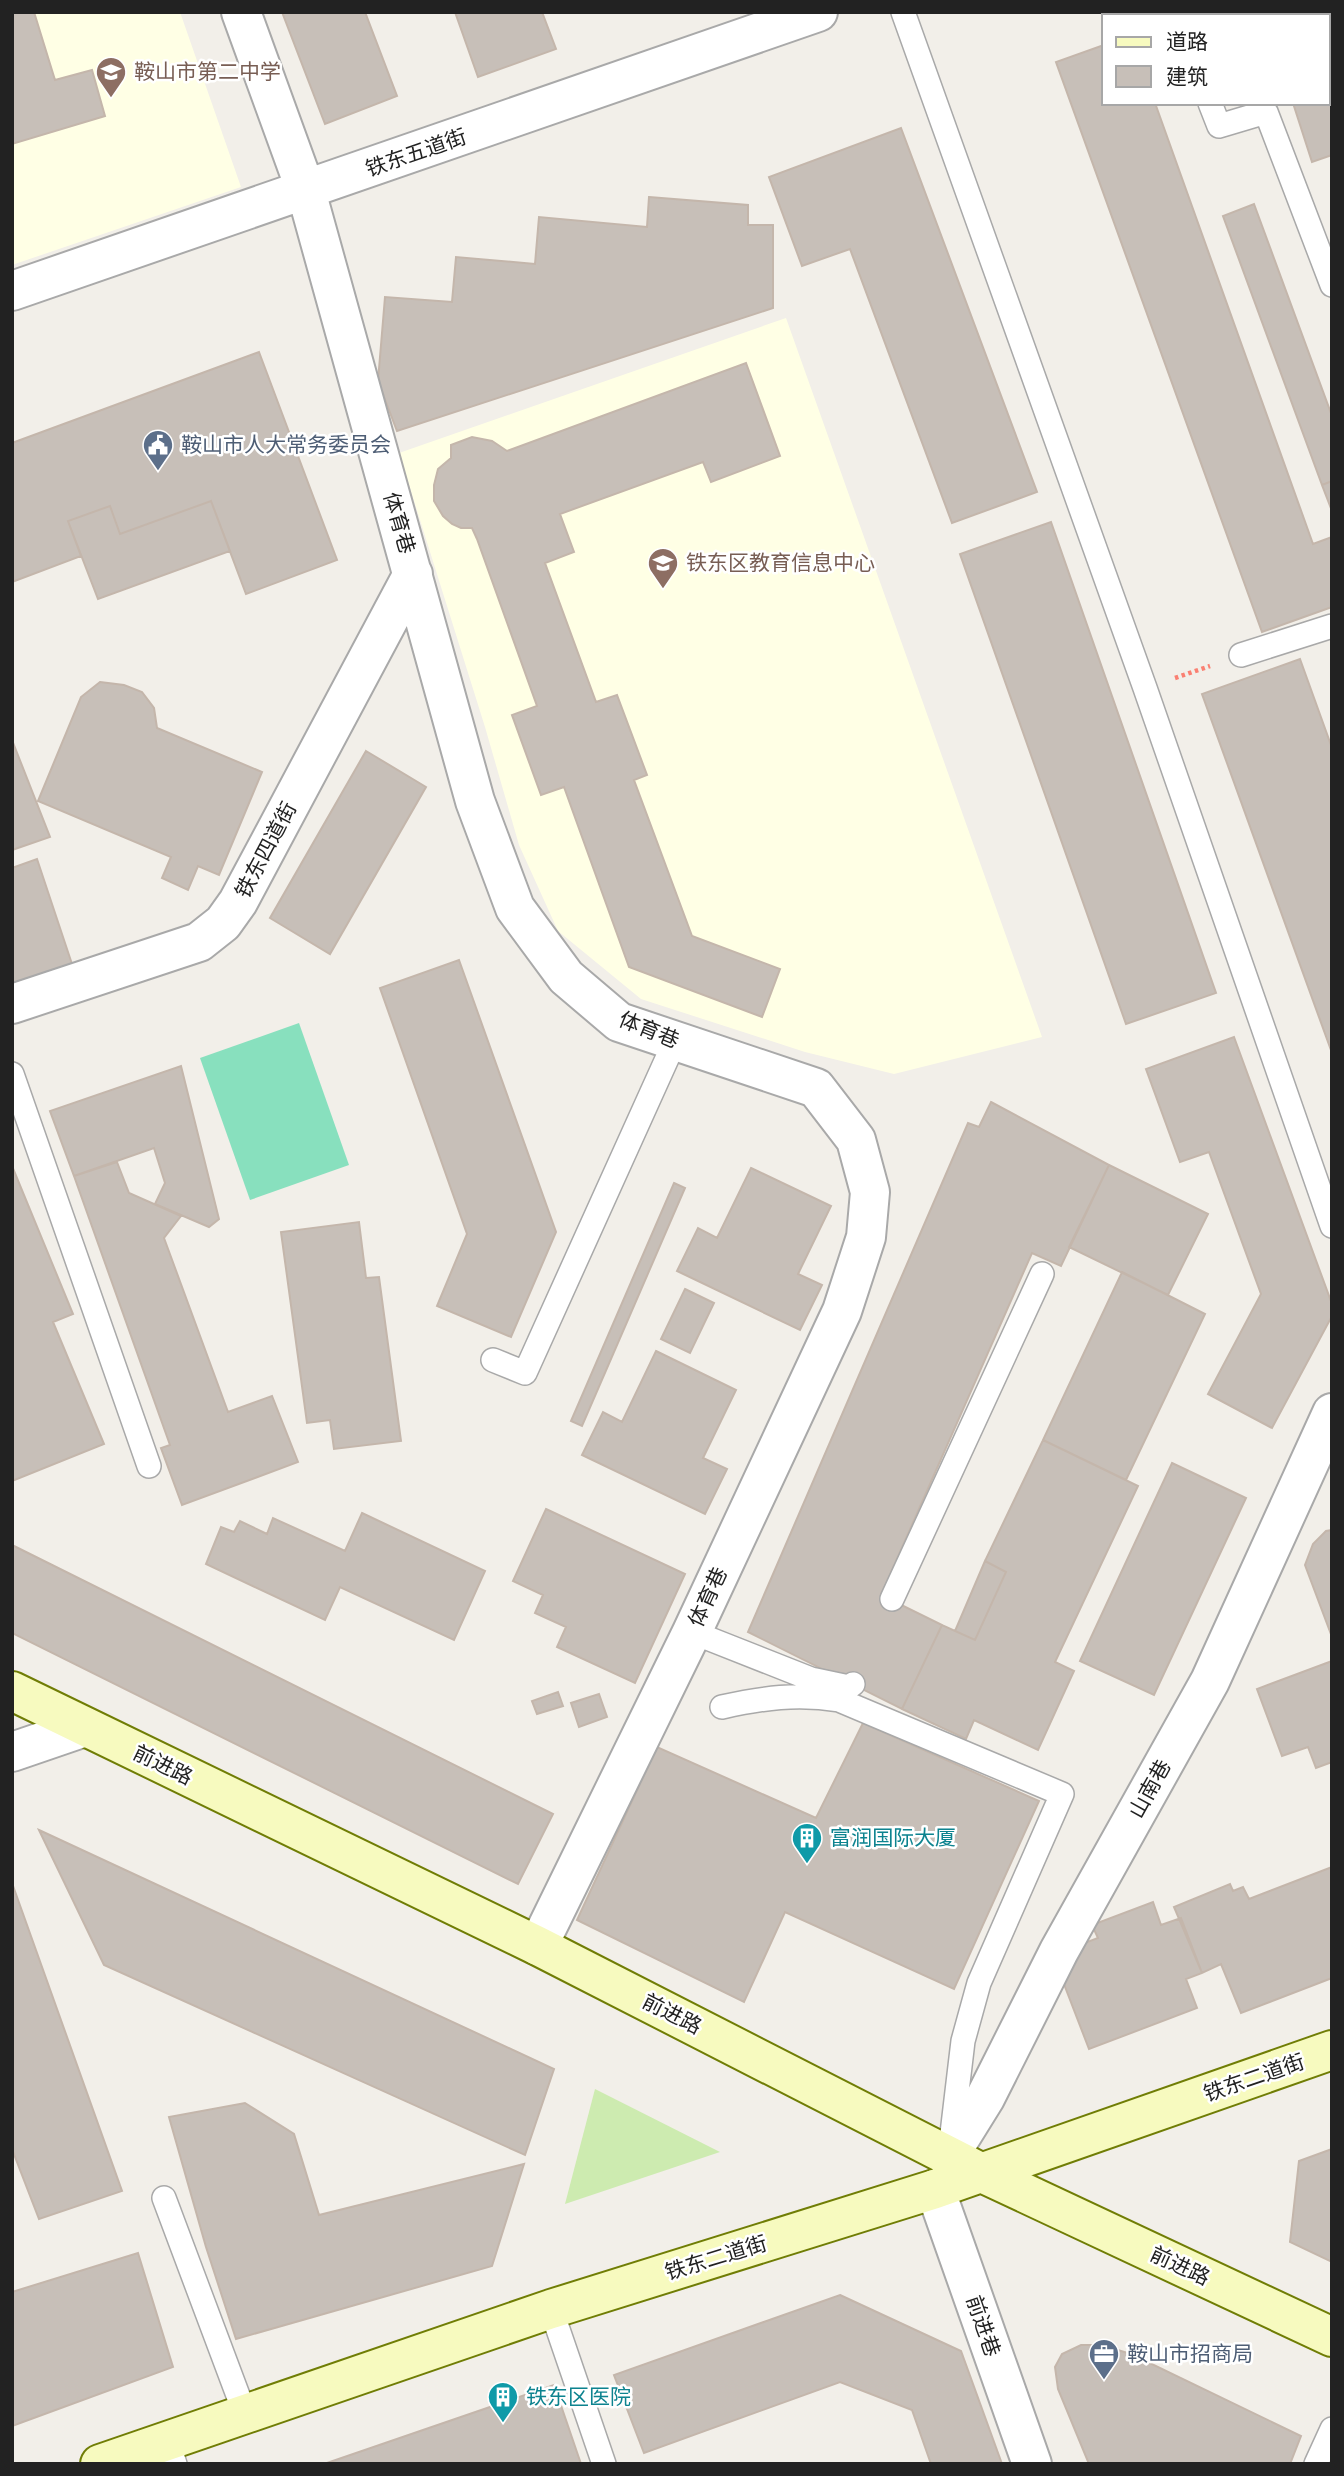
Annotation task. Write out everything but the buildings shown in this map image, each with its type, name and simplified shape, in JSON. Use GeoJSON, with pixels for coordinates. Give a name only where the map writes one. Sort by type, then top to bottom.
{"type":"FeatureCollection","features":[{"type":"Feature","properties":{"kind":"main road","name":"前进路"},"geometry":{"type":"LineString","coordinates":[[12,1691],[538,1946],[956,2173],[1332,2337]]}},
{"type":"Feature","properties":{"kind":"main road","name":"铁东二道街"},"geometry":{"type":"LineString","coordinates":[[100,2464],[171,2452],[245,2414],[956,2173],[1332,2050]]}},
{"type":"Feature","properties":{"kind":"street","name":"体育巷"},"geometry":{"type":"LineString","coordinates":[[241,12],[306,191],[475,801],[515,908],[566,977],[619,1021],[816,1088],[856,1140],[870,1192],[866,1237],[842,1311],[692,1632],[538,1946]]}},
{"type":"Feature","properties":{"kind":"street","name":"铁东五道街"},"geometry":{"type":"LineString","coordinates":[[12,291],[818,12]]}},
{"type":"Feature","properties":{"kind":"street","name":"铁东四道街"},"geometry":{"type":"LineString","coordinates":[[12,1004],[199,942],[223,923],[238,902],[413,574]]}},
{"type":"Feature","properties":{"kind":"street","name":"山南巷"},"geometry":{"type":"LineString","coordinates":[[956,2173],[985,2098],[1059,1951],[1210,1681],[1332,1413]]}},
{"type":"Feature","properties":{"kind":"street"},"geometry":{"type":"LineString","coordinates":[[12,1752],[85,1727]]}},
{"type":"Feature","properties":{"kind":"street","name":"前进巷"},"geometry":{"type":"LineString","coordinates":[[956,2173],[1032,2464]]}},
{"type":"Feature","properties":{"kind":"lane"},"geometry":{"type":"LineString","coordinates":[[903,12],[1145,688],[1332,1226]]}},
{"type":"Feature","properties":{"kind":"lane"},"geometry":{"type":"LineString","coordinates":[[1211,105],[1219,126],[1266,112],[1322,233],[1332,285]]}},
{"type":"Feature","properties":{"kind":"lane"},"geometry":{"type":"LineString","coordinates":[[1241,655],[1332,626]]}},
{"type":"Feature","properties":{"kind":"lane"},"geometry":{"type":"LineString","coordinates":[[493,1360],[525,1373],[675,1041]]}},
{"type":"Feature","properties":{"kind":"lane"},"geometry":{"type":"LineString","coordinates":[[12,1074],[149,1466]]}},
{"type":"Feature","properties":{"kind":"lane"},"geometry":{"type":"LineString","coordinates":[[892,1599],[1042,1274]]}},
{"type":"Feature","properties":{"kind":"lane"},"geometry":{"type":"LineString","coordinates":[[692,1632],[811,1679],[849,1687],[853,1684]]}},
{"type":"Feature","properties":{"kind":"lane"},"geometry":{"type":"LineString","coordinates":[[722,1707],[788,1695],[839,1700],[1062,1794],[979,1983],[963,2041],[956,2173]]}},
{"type":"Feature","properties":{"kind":"lane"},"geometry":{"type":"LineString","coordinates":[[164,2198],[245,2414]]}},
{"type":"Feature","properties":{"kind":"lane"},"geometry":{"type":"LineString","coordinates":[[551,2309],[604,2464]]}},
{"type":"Feature","properties":{"kind":"lane"},"geometry":{"type":"LineString","coordinates":[[1316,2464],[1332,2428]]}},
{"type":"Feature","properties":{"kind":"path"},"geometry":{"type":"LineString","coordinates":[[1145,688],[1241,655]]}},
{"type":"Feature","properties":{"kind":"shaded area","name":"鞍山市第二中学"},"geometry":{"type":"Polygon","coordinates":[[[12,12],[180,12],[241,187],[12,265],[12,12]]]}},
{"type":"Feature","properties":{"kind":"shaded area","name":"铁东区教育信息中心"},"geometry":{"type":"Polygon","coordinates":[[[786,318],[1042,1037],[894,1074],[805,1052],[641,999],[558,931],[519,845],[399,453],[786,318]]]}},
{"type":"Feature","properties":{"kind":"green space"},"geometry":{"type":"Polygon","coordinates":[[[299,1023],[349,1165],[250,1200],[200,1058],[299,1023]]]}},
{"type":"Feature","properties":{"kind":"green space"},"geometry":{"type":"Polygon","coordinates":[[[595,2089],[720,2152],[565,2204],[595,2089]]]}},
{"type":"Feature","properties":{"kind":"place","name":"鞍山市第二中学"},"geometry":{"type":"Point","coordinates":[111,99]}},
{"type":"Feature","properties":{"kind":"place","name":"鞍山市人大常务委员会"},"geometry":{"type":"Point","coordinates":[158,472]}},
{"type":"Feature","properties":{"kind":"place","name":"铁东区教育信息中心"},"geometry":{"type":"Point","coordinates":[663,590]}},
{"type":"Feature","properties":{"kind":"place","name":"富润国际大厦"},"geometry":{"type":"Point","coordinates":[807,1865]}},
{"type":"Feature","properties":{"kind":"place","name":"鞍山市招商局"},"geometry":{"type":"Point","coordinates":[1104,2381]}},
{"type":"Feature","properties":{"kind":"place","name":"铁东区医院"},"geometry":{"type":"Point","coordinates":[503,2424]}}]}
